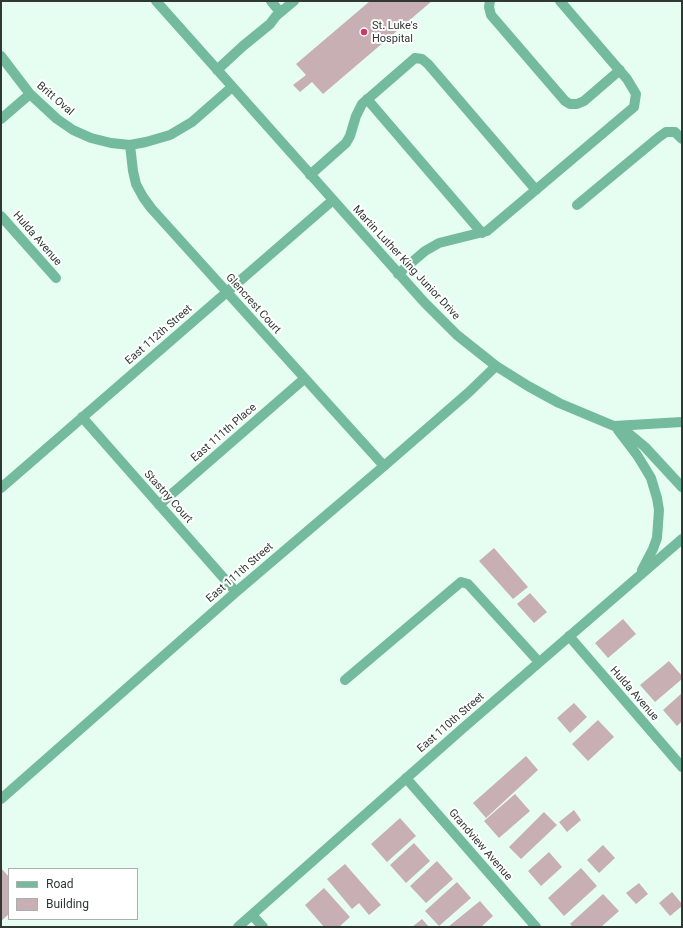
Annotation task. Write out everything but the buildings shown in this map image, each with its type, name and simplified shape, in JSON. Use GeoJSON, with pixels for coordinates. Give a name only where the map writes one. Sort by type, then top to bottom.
{"type":"FeatureCollection","features":[{"type":"Feature","properties":{"kind":"street","name":"Martin Luther King Junior Drive"},"geometry":{"type":"LineString","coordinates":[[156,1],[398,274],[457,335],[496,366],[528,386],[559,403],[614,426],[636,439],[682,487]]}},
{"type":"Feature","properties":{"kind":"street"},"geometry":{"type":"LineString","coordinates":[[271,1],[280,12]]}},
{"type":"Feature","properties":{"kind":"street"},"geometry":{"type":"LineString","coordinates":[[217,70],[294,1]]}},
{"type":"Feature","properties":{"kind":"street"},"geometry":{"type":"LineString","coordinates":[[490,1],[489,7],[491,15],[565,101],[570,104],[577,104],[584,101],[620,70]]}},
{"type":"Feature","properties":{"kind":"street"},"geometry":{"type":"LineString","coordinates":[[398,274],[425,251],[439,243],[454,238],[487,232],[634,107],[636,94],[627,79],[560,1]]}},
{"type":"Feature","properties":{"kind":"street","name":"Britt Oval"},"geometry":{"type":"LineString","coordinates":[[1,56],[30,94],[57,119],[73,130],[91,138],[111,143],[130,145],[170,135],[192,122],[232,87]]}},
{"type":"Feature","properties":{"kind":"street"},"geometry":{"type":"LineString","coordinates":[[310,175],[346,143],[350,136],[359,109],[367,98],[415,58],[422,59],[428,64],[536,190]]}},
{"type":"Feature","properties":{"kind":"street"},"geometry":{"type":"LineString","coordinates":[[1,119],[30,94]]}},
{"type":"Feature","properties":{"kind":"street"},"geometry":{"type":"LineString","coordinates":[[367,98],[482,233]]}},
{"type":"Feature","properties":{"kind":"street"},"geometry":{"type":"LineString","coordinates":[[577,206],[662,134],[666,132],[674,132],[682,139]]}},
{"type":"Feature","properties":{"kind":"street","name":"Glencrest Court"},"geometry":{"type":"LineString","coordinates":[[130,145],[136,184],[143,197],[155,213],[384,466]]}},
{"type":"Feature","properties":{"kind":"street","name":"East 112th Street"},"geometry":{"type":"LineString","coordinates":[[1,488],[333,200]]}},
{"type":"Feature","properties":{"kind":"street","name":"Hulda Avenue"},"geometry":{"type":"LineString","coordinates":[[1,216],[56,278]]}},
{"type":"Feature","properties":{"kind":"street","name":"East 111th Street"},"geometry":{"type":"LineString","coordinates":[[1,799],[236,592],[384,466],[496,366]]}},
{"type":"Feature","properties":{"kind":"street","name":"East 111th Place"},"geometry":{"type":"LineString","coordinates":[[159,505],[304,379]]}},
{"type":"Feature","properties":{"kind":"street","name":"Stastny Court"},"geometry":{"type":"LineString","coordinates":[[82,417],[236,592]]}},
{"type":"Feature","properties":{"kind":"street"},"geometry":{"type":"LineString","coordinates":[[614,426],[682,422]]}},
{"type":"Feature","properties":{"kind":"street"},"geometry":{"type":"LineString","coordinates":[[614,426],[637,455],[650,478],[654,486],[659,510],[658,531],[653,549],[648,562],[635,580]]}},
{"type":"Feature","properties":{"kind":"street","name":"East 110th Street"},"geometry":{"type":"LineString","coordinates":[[238,927],[406,778],[682,539]]}},
{"type":"Feature","properties":{"kind":"street"},"geometry":{"type":"LineString","coordinates":[[345,680],[461,582],[468,584],[539,662]]}},
{"type":"Feature","properties":{"kind":"street","name":"Hulda Avenue"},"geometry":{"type":"LineString","coordinates":[[569,636],[682,767]]}},
{"type":"Feature","properties":{"kind":"street","name":"Grandview Avenue"},"geometry":{"type":"LineString","coordinates":[[406,778],[536,927]]}},
{"type":"Feature","properties":{"kind":"street"},"geometry":{"type":"LineString","coordinates":[[252,914],[263,927]]}},
{"type":"Feature","properties":{"kind":"place","name":"St. Luke's Hospital"},"geometry":{"type":"Point","coordinates":[364,32]}}]}
